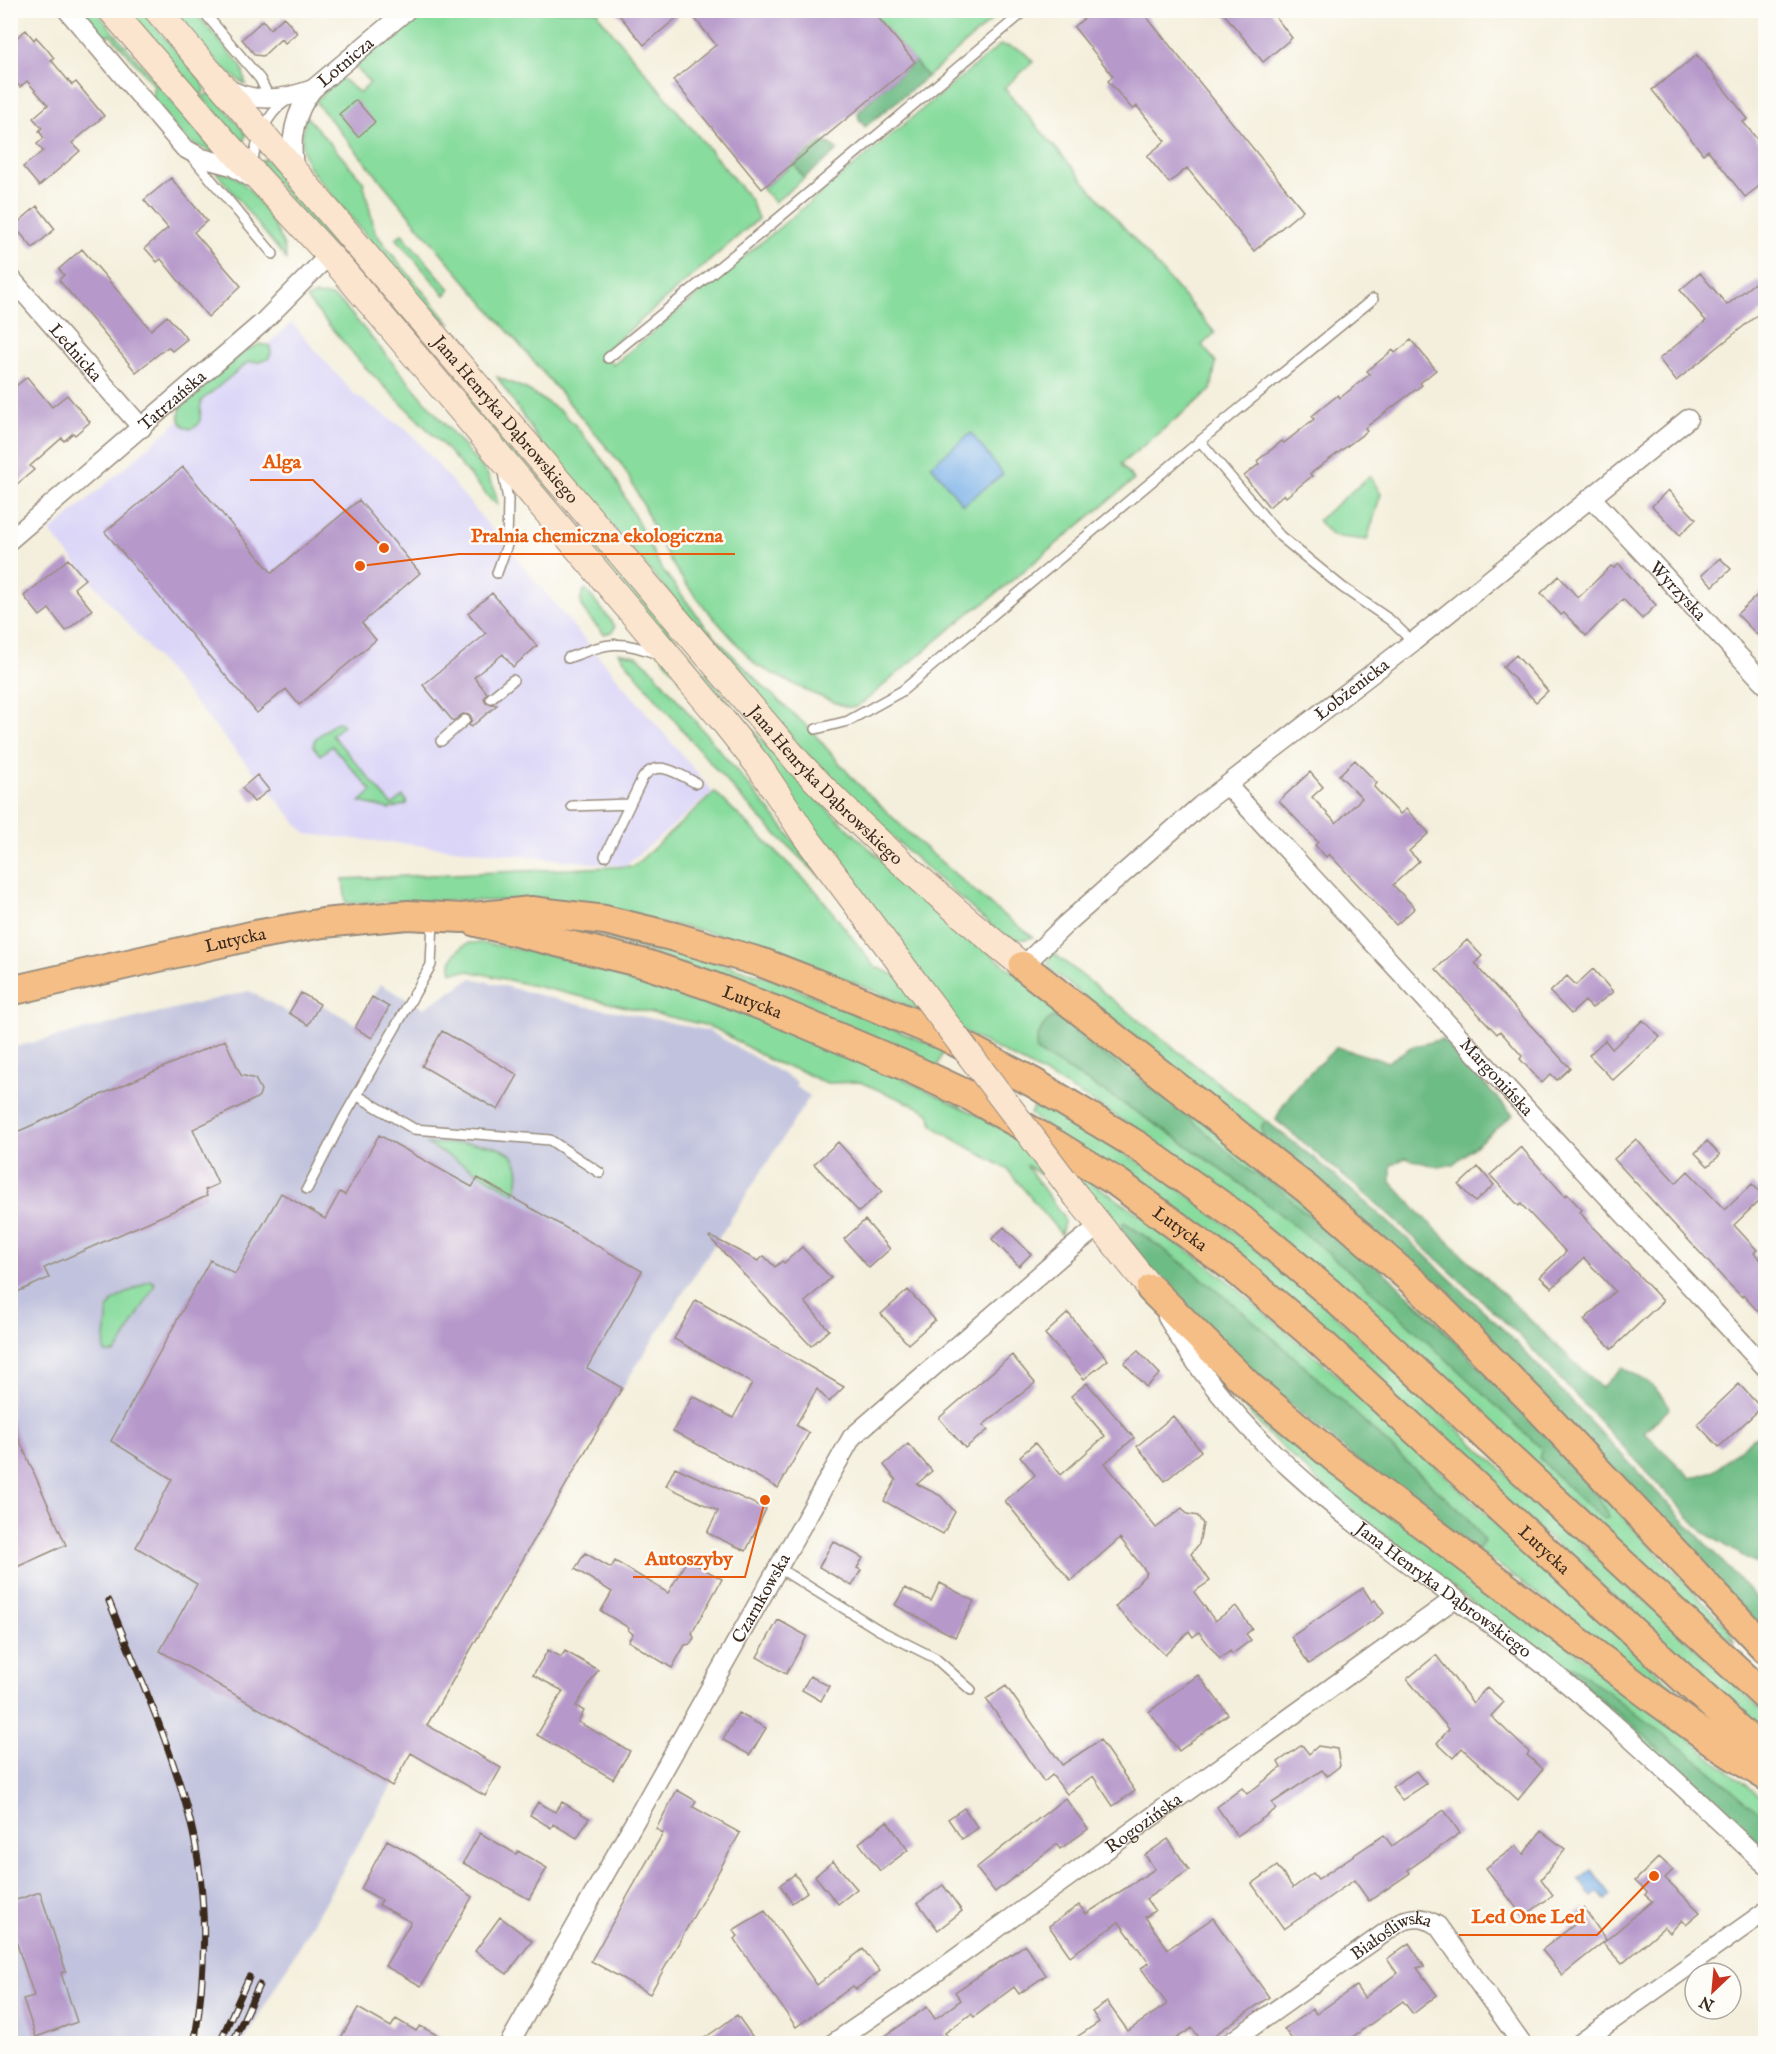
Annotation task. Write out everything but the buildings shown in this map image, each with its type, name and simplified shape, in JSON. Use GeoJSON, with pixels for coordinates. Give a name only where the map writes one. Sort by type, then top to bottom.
{"type":"FeatureCollection","features":[{"type":"Feature","properties":{"kind":"main road","name":"Jana Henryka Dąbrowskiego"},"geometry":{"type":"LineString","coordinates":[[111,10],[250,169],[329,255],[740,741],[806,837],[916,984],[1099,1226],[1151,1289]]}},
{"type":"Feature","properties":{"kind":"main road","name":"Jana Henryka Dąbrowskiego"},"geometry":{"type":"LineString","coordinates":[[157,10],[799,763],[916,876],[1023,966]]}},
{"type":"Feature","properties":{"kind":"main road","name":"Lutycka"},"geometry":{"type":"LineString","coordinates":[[10,991],[314,924],[382,917],[462,918],[531,911],[591,918],[675,937],[763,963],[945,1036],[1076,1107],[1138,1146],[1243,1221],[1305,1272],[1416,1372],[1766,1697]]}},
{"type":"Feature","properties":{"kind":"main road","name":"Lutycka"},"geometry":{"type":"LineString","coordinates":[[462,918],[646,964],[776,1011],[901,1064],[972,1098],[1118,1183],[1234,1268],[1315,1337],[1766,1755]]}},
{"type":"Feature","properties":{"kind":"main road"},"geometry":{"type":"LineString","coordinates":[[1023,966],[1306,1189],[1418,1286],[1516,1384],[1766,1649]]}},
{"type":"Feature","properties":{"kind":"main road"},"geometry":{"type":"LineString","coordinates":[[1151,1289],[1250,1387],[1335,1458],[1726,1751],[1766,1776]]}},
{"type":"Feature","properties":{"kind":"street","name":"Jana Henryka Dąbrowskiego"},"geometry":{"type":"LineString","coordinates":[[68,10],[184,148],[202,158],[232,166],[268,188]]}},
{"type":"Feature","properties":{"kind":"street","name":"Lotnicza"},"geometry":{"type":"LineString","coordinates":[[295,172],[292,145],[294,129],[302,106],[313,89],[407,10]]}},
{"type":"Feature","properties":{"kind":"street","name":"Lotnicza"},"geometry":{"type":"LineString","coordinates":[[215,80],[230,90],[246,96],[270,99],[293,96],[313,89]]}},
{"type":"Feature","properties":{"kind":"street","name":"Tatrzańska"},"geometry":{"type":"LineString","coordinates":[[10,540],[262,323],[329,255]]}},
{"type":"Feature","properties":{"kind":"street","name":"Lednicka"},"geometry":{"type":"LineString","coordinates":[[10,277],[142,428]]}},
{"type":"Feature","properties":{"kind":"street","name":"Łobżenicka"},"geometry":{"type":"LineString","coordinates":[[1023,966],[1201,806],[1413,642],[1688,419]]}},
{"type":"Feature","properties":{"kind":"street","name":"Wyrzyska"},"geometry":{"type":"LineString","coordinates":[[1591,497],[1766,685]]}},
{"type":"Feature","properties":{"kind":"street","name":"Margonińska"},"geometry":{"type":"LineString","coordinates":[[1228,786],[1766,1368]]}},
{"type":"Feature","properties":{"kind":"street","name":"Czarnkowska"},"geometry":{"type":"LineString","coordinates":[[515,2042],[777,1567],[852,1437],[1099,1226]]}},
{"type":"Feature","properties":{"kind":"street","name":"Jana Henryka Dąbrowskiego"},"geometry":{"type":"LineString","coordinates":[[1151,1289],[1172,1327],[1206,1377],[1257,1437],[1346,1517],[1523,1648],[1588,1701],[1689,1791],[1766,1865]]}},
{"type":"Feature","properties":{"kind":"street","name":"Rogozińska"},"geometry":{"type":"LineString","coordinates":[[832,2043],[927,1979],[1454,1599]]}},
{"type":"Feature","properties":{"kind":"street"},"geometry":{"type":"LineString","coordinates":[[1580,2043],[1766,1911]]}},
{"type":"Feature","properties":{"kind":"street","name":"Białośliwska"},"geometry":{"type":"LineString","coordinates":[[1228,2043],[1400,1922],[1413,1917],[1428,1919],[1438,1926],[1522,2043]]}},
{"type":"Feature","properties":{"kind":"lane"},"geometry":{"type":"LineString","coordinates":[[202,10],[260,79],[270,99]]}},
{"type":"Feature","properties":{"kind":"lane"},"geometry":{"type":"LineString","coordinates":[[608,358],[1026,10]]}},
{"type":"Feature","properties":{"kind":"lane"},"geometry":{"type":"LineString","coordinates":[[250,169],[261,133],[276,108],[293,96]]}},
{"type":"Feature","properties":{"kind":"lane"},"geometry":{"type":"LineString","coordinates":[[184,148],[273,254]]}},
{"type":"Feature","properties":{"kind":"lane"},"geometry":{"type":"LineString","coordinates":[[816,729],[848,721],[902,691],[1373,299]]}},
{"type":"Feature","properties":{"kind":"lane"},"geometry":{"type":"LineString","coordinates":[[1200,441],[1280,536],[1342,587],[1390,620],[1413,642]]}},
{"type":"Feature","properties":{"kind":"lane"},"geometry":{"type":"LineString","coordinates":[[489,443],[502,469],[508,500],[507,545],[497,573]]}},
{"type":"Feature","properties":{"kind":"lane"},"geometry":{"type":"LineString","coordinates":[[568,658],[604,645],[620,644],[647,650],[676,665]]}},
{"type":"Feature","properties":{"kind":"lane"},"geometry":{"type":"LineString","coordinates":[[491,698],[513,680]]}},
{"type":"Feature","properties":{"kind":"lane"},"geometry":{"type":"LineString","coordinates":[[441,741],[465,720]]}},
{"type":"Feature","properties":{"kind":"lane"},"geometry":{"type":"LineString","coordinates":[[605,856],[642,780],[653,769],[668,769],[696,783]]}},
{"type":"Feature","properties":{"kind":"lane"},"geometry":{"type":"LineString","coordinates":[[572,806],[630,804]]}},
{"type":"Feature","properties":{"kind":"lane"},"geometry":{"type":"LineString","coordinates":[[307,1189],[343,1119],[431,965],[434,916]]}},
{"type":"Feature","properties":{"kind":"lane"},"geometry":{"type":"LineString","coordinates":[[358,1096],[414,1129],[550,1140],[600,1173]]}},
{"type":"Feature","properties":{"kind":"lane"},"geometry":{"type":"LineString","coordinates":[[777,1567],[879,1630],[935,1658],[972,1690]]}},
{"type":"Feature","properties":{"kind":"shaded area"},"geometry":{"type":"Polygon","coordinates":[[[292,323],[354,394],[411,433],[713,792],[625,866],[306,834],[50,532],[292,323]]]}},
{"type":"Feature","properties":{"kind":"shaded area"},"geometry":{"type":"Polygon","coordinates":[[[472,978],[583,1006],[709,1031],[797,1082],[795,1086],[810,1096],[622,1388],[243,2043],[11,2043],[10,1048],[249,991],[289,1013],[301,993],[356,1024],[380,984],[424,1008],[472,978]]]}},
{"type":"Feature","properties":{"kind":"green space"},"geometry":{"type":"Polygon","coordinates":[[[75,11],[96,11],[218,155],[187,141],[151,100],[154,85],[111,35],[97,35],[75,11]]]}},
{"type":"Feature","properties":{"kind":"green space"},"geometry":{"type":"Polygon","coordinates":[[[126,11],[142,11],[204,84],[205,90],[200,96],[126,11]]]}},
{"type":"Feature","properties":{"kind":"green space"},"geometry":{"type":"Polygon","coordinates":[[[172,11],[194,11],[242,67],[246,85],[215,60],[172,11]]]}},
{"type":"Feature","properties":{"kind":"green space"},"geometry":{"type":"Polygon","coordinates":[[[424,11],[599,11],[599,16],[751,200],[758,219],[604,352],[613,365],[1000,45],[1019,49],[1033,62],[1004,88],[1215,333],[1202,345],[1216,362],[1211,390],[1121,464],[1134,480],[981,606],[974,609],[865,701],[856,707],[846,707],[809,692],[756,665],[700,602],[671,562],[635,487],[621,464],[315,101],[341,78],[360,93],[370,83],[355,66],[424,11]]]}},
{"type":"Feature","properties":{"kind":"green space"},"geometry":{"type":"Polygon","coordinates":[[[872,11],[1002,11],[927,77],[872,11]]]}},
{"type":"Feature","properties":{"kind":"green space"},"geometry":{"type":"Polygon","coordinates":[[[915,62],[927,77],[865,127],[858,113],[874,96],[915,62]]]}},
{"type":"Feature","properties":{"kind":"green space"},"geometry":{"type":"Polygon","coordinates":[[[213,94],[246,134],[243,143],[202,97],[213,94]]]}},
{"type":"Feature","properties":{"kind":"green space"},"geometry":{"type":"Polygon","coordinates":[[[306,116],[363,181],[375,232],[451,325],[428,309],[310,169],[304,156],[302,143],[306,116]]]}},
{"type":"Feature","properties":{"kind":"green space"},"geometry":{"type":"Polygon","coordinates":[[[822,142],[838,150],[804,178],[794,164],[822,142]]]}},
{"type":"Feature","properties":{"kind":"green space"},"geometry":{"type":"Polygon","coordinates":[[[265,159],[361,265],[768,748],[826,808],[940,914],[1255,1163],[1427,1311],[1730,1630],[1734,1643],[1138,1130],[1030,1066],[879,993],[790,958],[724,936],[564,905],[482,901],[346,903],[343,879],[634,866],[715,792],[817,892],[874,966],[937,994],[261,164],[261,161],[265,159]]]}},
{"type":"Feature","properties":{"kind":"green space"},"geometry":{"type":"Polygon","coordinates":[[[794,164],[804,178],[775,202],[762,189],[794,164]]]}},
{"type":"Feature","properties":{"kind":"green space"},"geometry":{"type":"Polygon","coordinates":[[[216,172],[236,177],[253,194],[281,239],[286,259],[216,172]]]}},
{"type":"Feature","properties":{"kind":"green space"},"geometry":{"type":"Polygon","coordinates":[[[402,234],[450,289],[445,295],[396,238],[402,234]]]}},
{"type":"Feature","properties":{"kind":"green space"},"geometry":{"type":"Polygon","coordinates":[[[315,295],[331,296],[342,303],[487,474],[498,505],[445,447],[362,364],[306,298],[315,295]]]}},
{"type":"Feature","properties":{"kind":"green space"},"geometry":{"type":"Polygon","coordinates":[[[261,344],[270,346],[271,354],[268,359],[248,362],[201,401],[200,420],[197,426],[190,429],[183,425],[179,415],[183,404],[246,350],[261,344]]]}},
{"type":"Feature","properties":{"kind":"green space"},"geometry":{"type":"Polygon","coordinates":[[[497,377],[528,390],[562,412],[575,425],[612,472],[660,566],[702,622],[767,690],[809,728],[856,782],[916,840],[994,908],[1033,937],[1021,940],[1010,938],[990,925],[871,818],[804,751],[540,442],[497,377]]]}},
{"type":"Feature","properties":{"kind":"green space"},"geometry":{"type":"Polygon","coordinates":[[[1370,476],[1381,494],[1367,540],[1332,536],[1318,520],[1370,476]]]}},
{"type":"Feature","properties":{"kind":"green space"},"geometry":{"type":"Polygon","coordinates":[[[585,589],[613,623],[615,627],[612,632],[604,634],[582,607],[582,595],[585,589]]]}},
{"type":"Feature","properties":{"kind":"green space"},"geometry":{"type":"Polygon","coordinates":[[[618,652],[637,656],[651,668],[775,817],[822,878],[741,797],[618,652]]]}},
{"type":"Feature","properties":{"kind":"green space"},"geometry":{"type":"Polygon","coordinates":[[[339,722],[343,725],[332,735],[392,805],[403,796],[407,804],[389,809],[360,802],[372,791],[332,746],[320,755],[313,746],[315,739],[339,722]]]}},
{"type":"Feature","properties":{"kind":"green space"},"geometry":{"type":"Polygon","coordinates":[[[595,935],[654,945],[771,978],[944,1050],[937,1067],[642,949],[595,935]]]}},
{"type":"Feature","properties":{"kind":"green space"},"geometry":{"type":"Polygon","coordinates":[[[469,943],[540,952],[636,975],[692,992],[855,1056],[976,1114],[1100,1188],[1151,1222],[1223,1277],[1337,1375],[1720,1730],[1353,1457],[1169,1289],[1113,1224],[1116,1221],[1026,1165],[1063,1216],[1061,1234],[1007,1169],[940,1131],[933,1125],[929,1113],[921,1108],[860,1082],[828,1083],[821,1081],[801,1071],[773,1062],[718,1030],[705,1025],[469,971],[452,972],[451,963],[454,954],[469,943]]]}},
{"type":"Feature","properties":{"kind":"green space"},"geometry":{"type":"Polygon","coordinates":[[[1051,951],[1266,1121],[1262,1125],[1263,1138],[1051,970],[1048,963],[1051,951]]]}},
{"type":"Feature","properties":{"kind":"green space"},"geometry":{"type":"Polygon","coordinates":[[[1056,1016],[1090,1046],[1141,1080],[1187,1116],[1250,1171],[1274,1184],[1303,1211],[1342,1236],[1393,1280],[1543,1430],[1599,1499],[1608,1513],[1608,1518],[1604,1519],[1578,1497],[1539,1458],[1542,1449],[1414,1329],[1315,1242],[1252,1192],[1192,1149],[1131,1108],[1036,1051],[1041,1030],[1051,1018],[1056,1016]]]}},
{"type":"Feature","properties":{"kind":"green space"},"geometry":{"type":"Polygon","coordinates":[[[1442,1039],[1513,1115],[1453,1164],[1439,1167],[1405,1158],[1391,1165],[1391,1182],[1422,1216],[1601,1388],[1622,1368],[1655,1389],[1670,1408],[1644,1432],[1691,1478],[1714,1471],[1752,1439],[1765,1433],[1765,1569],[1703,1532],[1519,1335],[1382,1208],[1276,1120],[1294,1089],[1337,1047],[1388,1062],[1411,1047],[1442,1039]]]}},
{"type":"Feature","properties":{"kind":"green space"},"geometry":{"type":"Polygon","coordinates":[[[1039,1099],[1066,1114],[1197,1201],[1328,1309],[1765,1713],[1765,1738],[1568,1554],[1030,1114],[1039,1099]]]}},
{"type":"Feature","properties":{"kind":"green space"},"geometry":{"type":"Polygon","coordinates":[[[1266,1121],[1320,1163],[1411,1242],[1506,1332],[1765,1607],[1765,1633],[1263,1138],[1262,1125],[1266,1121]]]}},
{"type":"Feature","properties":{"kind":"green space"},"geometry":{"type":"Polygon","coordinates":[[[427,1144],[476,1144],[506,1151],[515,1160],[519,1174],[515,1193],[427,1144]]]}},
{"type":"Feature","properties":{"kind":"green space"},"geometry":{"type":"Polygon","coordinates":[[[1124,1222],[1171,1254],[1259,1325],[1467,1517],[1484,1540],[1478,1551],[1353,1457],[1271,1389],[1150,1268],[1121,1228],[1124,1222]]]}},
{"type":"Feature","properties":{"kind":"green space"},"geometry":{"type":"Polygon","coordinates":[[[150,1280],[155,1283],[152,1290],[119,1348],[115,1353],[106,1353],[104,1350],[108,1308],[114,1300],[150,1280]]]}},
{"type":"Feature","properties":{"kind":"green space"},"geometry":{"type":"Polygon","coordinates":[[[1223,1380],[1689,1739],[1765,1801],[1765,1851],[1596,1698],[1334,1496],[1268,1434],[1223,1383],[1223,1380]]]}},
{"type":"Feature","properties":{"kind":"green space"},"geometry":{"type":"Polygon","coordinates":[[[1574,1667],[1700,1762],[1765,1818],[1765,1848],[1633,1725],[1569,1675],[1570,1669],[1574,1667]]]}},
{"type":"Feature","properties":{"kind":"water"},"geometry":{"type":"Polygon","coordinates":[[[971,433],[1003,474],[963,505],[931,465],[971,433]]]}},
{"type":"Feature","properties":{"kind":"water"},"geometry":{"type":"Polygon","coordinates":[[[1592,1870],[1611,1895],[1605,1900],[1598,1892],[1592,1897],[1579,1880],[1592,1870]]]}},
{"type":"Feature","properties":{"kind":"railway"},"geometry":{"type":"LineString","coordinates":[[109,1601],[173,1764],[196,1847],[204,1932],[201,1988],[194,2044]]}},
{"type":"Feature","properties":{"kind":"railway"},"geometry":{"type":"LineString","coordinates":[[219,2044],[249,1977]]}},
{"type":"Feature","properties":{"kind":"railway"},"geometry":{"type":"LineString","coordinates":[[232,2044],[259,1985]]}},
{"type":"Feature","properties":{"kind":"place","name":"Alga"},"geometry":{"type":"Point","coordinates":[384,548]}},
{"type":"Feature","properties":{"kind":"place","name":"Pralnia chemiczna ekologiczna"},"geometry":{"type":"Point","coordinates":[360,566]}},
{"type":"Feature","properties":{"kind":"place","name":"Autoszyby"},"geometry":{"type":"Point","coordinates":[765,1500]}},
{"type":"Feature","properties":{"kind":"place","name":"Led One Led"},"geometry":{"type":"Point","coordinates":[1654,1876]}}]}
